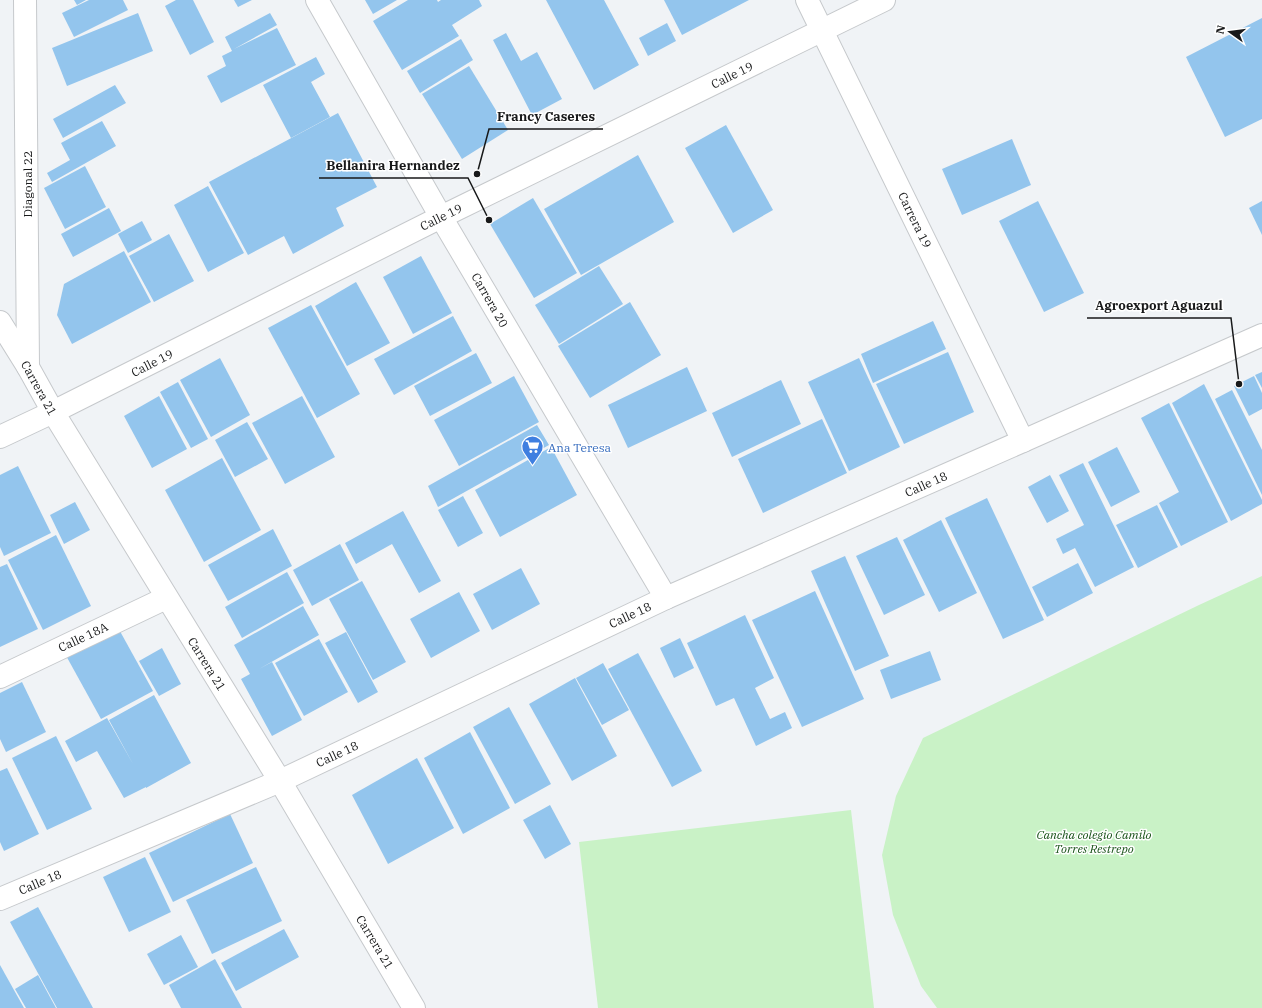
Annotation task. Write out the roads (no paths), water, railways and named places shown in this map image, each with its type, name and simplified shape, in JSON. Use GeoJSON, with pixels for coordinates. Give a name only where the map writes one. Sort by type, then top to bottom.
{"type":"FeatureCollection","features":[{"type":"Feature","properties":{"kind":"street","name":"Diagonal 22"},"geometry":{"type":"LineString","coordinates":[[25,0],[28,367]]}},
{"type":"Feature","properties":{"kind":"street","name":"Carrera 20"},"geometry":{"type":"LineString","coordinates":[[317,0],[442,217],[666,598]]}},
{"type":"Feature","properties":{"kind":"street","name":"Carrera 19"},"geometry":{"type":"LineString","coordinates":[[807,0],[1023,441]]}},
{"type":"Feature","properties":{"kind":"street","name":"Calle 19"},"geometry":{"type":"LineString","coordinates":[[0,437],[53,412],[442,217],[884,0]]}},
{"type":"Feature","properties":{"kind":"street","name":"Carrera 21"},"geometry":{"type":"LineString","coordinates":[[0,322],[166,598],[280,781],[414,1008]]}},
{"type":"Feature","properties":{"kind":"street","name":"Calle 18"},"geometry":{"type":"LineString","coordinates":[[0,899],[280,781],[666,598],[1262,335]]}},
{"type":"Feature","properties":{"kind":"street","name":"Calle 18A"},"geometry":{"type":"LineString","coordinates":[[0,677],[166,598]]}},
{"type":"Feature","properties":{"kind":"place","name":"Francy Caseres"},"geometry":{"type":"Point","coordinates":[477,174]}},
{"type":"Feature","properties":{"kind":"place","name":"Bellanira Hernandez"},"geometry":{"type":"Point","coordinates":[489,220]}},
{"type":"Feature","properties":{"kind":"place","name":"Agroexport Aguazul"},"geometry":{"type":"Point","coordinates":[1239,384]}},
{"type":"Feature","properties":{"kind":"place","name":"Ana Teresa"},"geometry":{"type":"Point","coordinates":[533,466]}},
{"type":"Feature","properties":{"kind":"park label","name":"Cancha colegio Camilo Torres Restrepo"},"geometry":{"type":"Point","coordinates":[1094,841]}}]}
